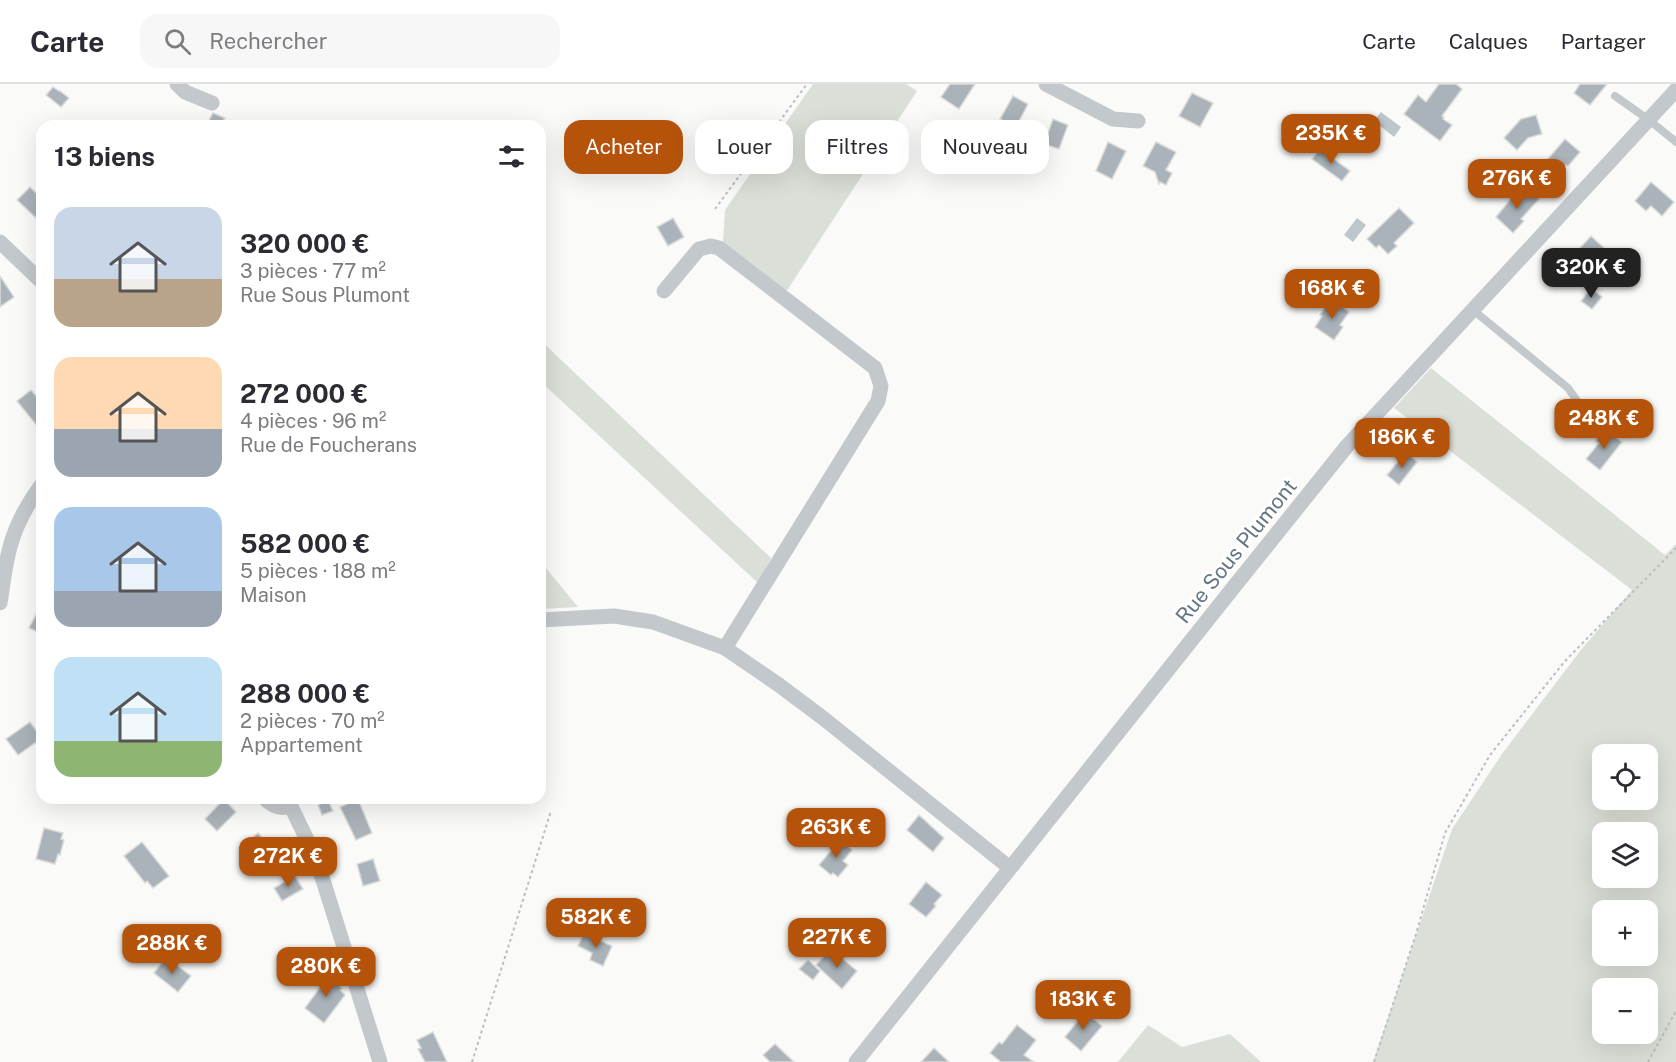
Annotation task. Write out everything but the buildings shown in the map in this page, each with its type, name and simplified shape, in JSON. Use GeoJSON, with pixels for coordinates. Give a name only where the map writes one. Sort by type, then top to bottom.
{"type":"FeatureCollection","features":[{"type":"Feature","properties":{"kind":"street"},"geometry":{"type":"LineString","coordinates":[[177,84],[184,92],[212,103]]}},
{"type":"Feature","properties":{"kind":"street"},"geometry":{"type":"LineString","coordinates":[[1046,84],[1113,118],[1138,121]]}},
{"type":"Feature","properties":{"kind":"street","name":"Rue Sous Plumont"},"geometry":{"type":"LineString","coordinates":[[856,1062],[1347,446],[1676,90]]}},
{"type":"Feature","properties":{"kind":"street"},"geometry":{"type":"LineString","coordinates":[[0,242],[36,276]]}},
{"type":"Feature","properties":{"kind":"street"},"geometry":{"type":"LineString","coordinates":[[664,291],[699,249],[711,246],[719,248],[875,368],[881,386],[879,401],[725,648]]}},
{"type":"Feature","properties":{"kind":"street"},"geometry":{"type":"LineString","coordinates":[[0,603],[9,549],[36,493]]}},
{"type":"Feature","properties":{"kind":"street"},"geometry":{"type":"LineString","coordinates":[[546,620],[614,616],[653,622],[725,648],[823,718],[1010,868]]}},
{"type":"Feature","properties":{"kind":"street"},"geometry":{"type":"LineString","coordinates":[[273,804],[277,807],[286,807],[287,804]]}},
{"type":"Feature","properties":{"kind":"street"},"geometry":{"type":"LineString","coordinates":[[289,804],[311,848],[323,880],[380,1062]]}},
{"type":"Feature","properties":{"kind":"lane"},"geometry":{"type":"LineString","coordinates":[[1615,96],[1676,142]]}},
{"type":"Feature","properties":{"kind":"lane"},"geometry":{"type":"LineString","coordinates":[[1473,310],[1568,388],[1585,412]]}},
{"type":"Feature","properties":{"kind":"path"},"geometry":{"type":"LineString","coordinates":[[715,208],[807,84]]}},
{"type":"Feature","properties":{"kind":"path"},"geometry":{"type":"LineString","coordinates":[[1374,1062],[1416,934],[1445,833],[1490,755],[1565,661],[1676,548]]}},
{"type":"Feature","properties":{"kind":"path"},"geometry":{"type":"LineString","coordinates":[[472,1062],[551,811]]}},
{"type":"Feature","properties":{"kind":"path"},"geometry":{"type":"LineString","coordinates":[[1648,1062],[1676,1011]]}},
{"type":"Feature","properties":{"kind":"shaded area"},"geometry":{"type":"Polygon","coordinates":[[[813,84],[906,84],[917,91],[898,120],[805,120],[805,174],[863,174],[786,292],[723,243],[725,210],[750,174],[793,174],[793,120],[788,120],[813,84]]]}},
{"type":"Feature","properties":{"kind":"shaded area"},"geometry":{"type":"Polygon","coordinates":[[[1381,112],[1401,127],[1394,137],[1374,121],[1381,112]]]}},
{"type":"Feature","properties":{"kind":"shaded area"},"geometry":{"type":"Polygon","coordinates":[[[1357,218],[1366,225],[1353,242],[1344,235],[1357,218]]]}},
{"type":"Feature","properties":{"kind":"shaded area"},"geometry":{"type":"Polygon","coordinates":[[[546,346],[771,558],[758,583],[546,387],[546,346]]]}},
{"type":"Feature","properties":{"kind":"shaded area"},"geometry":{"type":"Polygon","coordinates":[[[1431,368],[1665,555],[1676,544],[1676,1062],[1373,1062],[1452,829],[1502,754],[1580,651],[1632,590],[1394,408],[1431,368]]]}},
{"type":"Feature","properties":{"kind":"shaded area"},"geometry":{"type":"Polygon","coordinates":[[[546,568],[578,607],[546,609],[546,568]]]}},
{"type":"Feature","properties":{"kind":"shaded area"},"geometry":{"type":"Polygon","coordinates":[[[1148,1025],[1182,1047],[1230,1034],[1261,1062],[1118,1062],[1148,1025]]]}}]}
